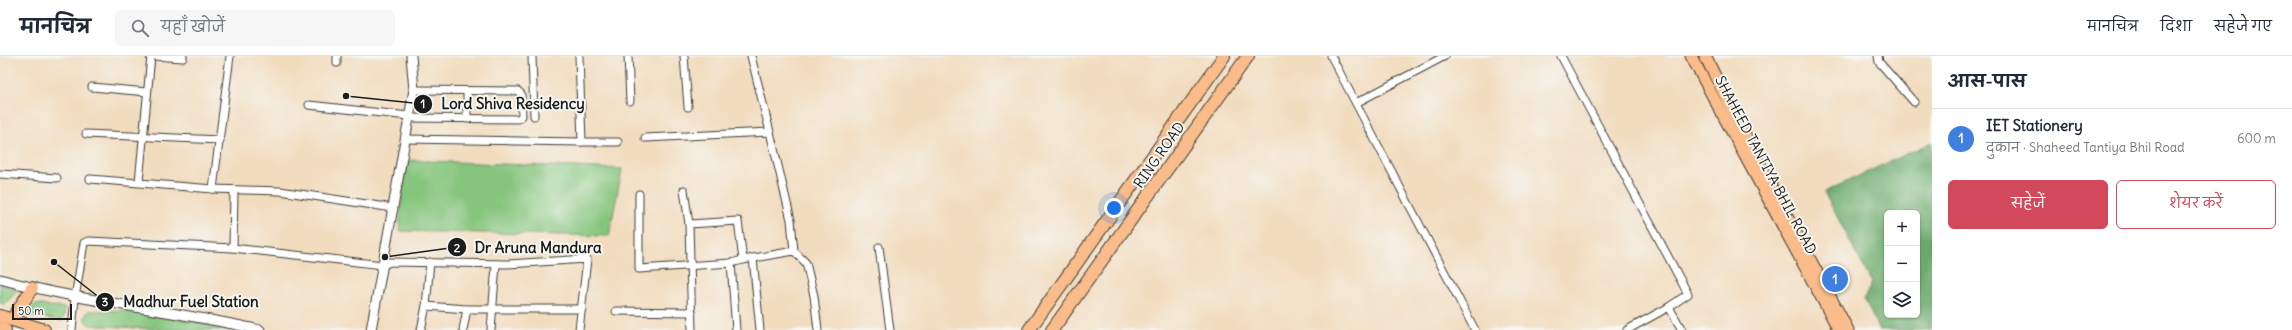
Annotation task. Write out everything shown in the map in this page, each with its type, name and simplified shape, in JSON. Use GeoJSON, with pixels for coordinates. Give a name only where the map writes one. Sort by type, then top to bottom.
{"type":"FeatureCollection","features":[{"type":"Feature","properties":{"kind":"highway","name":"RING ROAD"},"geometry":{"type":"LineString","coordinates":[[1029,330],[1224,56]]}},
{"type":"Feature","properties":{"kind":"highway","name":"RING ROAD"},"geometry":{"type":"LineString","coordinates":[[1052,330],[1248,56]]}},
{"type":"Feature","properties":{"kind":"highway"},"geometry":{"type":"LineString","coordinates":[[9,325],[32,288]]}},
{"type":"Feature","properties":{"kind":"highway"},"geometry":{"type":"LineString","coordinates":[[0,316],[9,325]]}},
{"type":"Feature","properties":{"kind":"highway"},"geometry":{"type":"LineString","coordinates":[[0,328],[9,325],[44,330]]}},
{"type":"Feature","properties":{"kind":"main road","name":"SHAHEED TANTIYA BHIL ROAD"},"geometry":{"type":"LineString","coordinates":[[1690,56],[1839,330]]}},
{"type":"Feature","properties":{"kind":"main road","name":"SHAHEED TANTIYA BHIL ROAD"},"geometry":{"type":"LineString","coordinates":[[1706,56],[1776,196],[1848,330]]}},
{"type":"Feature","properties":{"kind":"street"},"geometry":{"type":"LineString","coordinates":[[139,182],[151,56]]}},
{"type":"Feature","properties":{"kind":"street"},"geometry":{"type":"LineString","coordinates":[[154,56],[184,58],[183,56]]}},
{"type":"Feature","properties":{"kind":"street"},"geometry":{"type":"LineString","coordinates":[[213,189],[230,56]]}},
{"type":"Feature","properties":{"kind":"street"},"geometry":{"type":"LineString","coordinates":[[371,330],[414,90],[411,56]]}},
{"type":"Feature","properties":{"kind":"street"},"geometry":{"type":"LineString","coordinates":[[532,56],[534,116]]}},
{"type":"Feature","properties":{"kind":"street"},"geometry":{"type":"LineString","coordinates":[[579,56],[582,142]]}},
{"type":"Feature","properties":{"kind":"street"},"geometry":{"type":"LineString","coordinates":[[628,56],[630,100]]}},
{"type":"Feature","properties":{"kind":"street"},"geometry":{"type":"LineString","coordinates":[[684,56],[688,107]]}},
{"type":"Feature","properties":{"kind":"street"},"geometry":{"type":"LineString","coordinates":[[751,56],[791,220],[794,251],[806,263],[814,296],[818,330]]}},
{"type":"Feature","properties":{"kind":"street"},"geometry":{"type":"LineString","coordinates":[[1331,56],[1475,330]]}},
{"type":"Feature","properties":{"kind":"street"},"geometry":{"type":"LineString","coordinates":[[1356,103],[1445,56]]}},
{"type":"Feature","properties":{"kind":"street"},"geometry":{"type":"LineString","coordinates":[[1561,56],[1688,294],[1669,307],[1627,330]]}},
{"type":"Feature","properties":{"kind":"street"},"geometry":{"type":"LineString","coordinates":[[1878,56],[1879,62],[1914,102]]}},
{"type":"Feature","properties":{"kind":"street"},"geometry":{"type":"LineString","coordinates":[[92,87],[147,92]]}},
{"type":"Feature","properties":{"kind":"street"},"geometry":{"type":"LineString","coordinates":[[310,104],[409,117],[518,119],[522,116],[520,94],[518,91],[414,90]]}},
{"type":"Feature","properties":{"kind":"street"},"geometry":{"type":"LineString","coordinates":[[467,91],[467,119]]}},
{"type":"Feature","properties":{"kind":"street"},"geometry":{"type":"LineString","coordinates":[[645,138],[770,132]]}},
{"type":"Feature","properties":{"kind":"street"},"geometry":{"type":"LineString","coordinates":[[86,134],[220,140]]}},
{"type":"Feature","properties":{"kind":"street"},"geometry":{"type":"LineString","coordinates":[[405,139],[618,142]]}},
{"type":"Feature","properties":{"kind":"street"},"geometry":{"type":"LineString","coordinates":[[0,174],[57,178]]}},
{"type":"Feature","properties":{"kind":"street"},"geometry":{"type":"LineString","coordinates":[[90,179],[213,189],[280,191],[393,208]]}},
{"type":"Feature","properties":{"kind":"street"},"geometry":{"type":"LineString","coordinates":[[233,248],[234,190]]}},
{"type":"Feature","properties":{"kind":"street"},"geometry":{"type":"LineString","coordinates":[[684,190],[688,224],[692,330]]}},
{"type":"Feature","properties":{"kind":"street"},"geometry":{"type":"LineString","coordinates":[[639,194],[639,269],[732,263],[794,251]]}},
{"type":"Feature","properties":{"kind":"street"},"geometry":{"type":"LineString","coordinates":[[688,224],[738,221],[743,260]]}},
{"type":"Feature","properties":{"kind":"street"},"geometry":{"type":"LineString","coordinates":[[72,330],[75,298],[85,242],[233,248],[383,265],[390,262],[496,264],[587,259],[579,330]]}},
{"type":"Feature","properties":{"kind":"street"},"geometry":{"type":"LineString","coordinates":[[879,247],[890,330]]}},
{"type":"Feature","properties":{"kind":"street"},"geometry":{"type":"LineString","coordinates":[[753,258],[760,330]]}},
{"type":"Feature","properties":{"kind":"street"},"geometry":{"type":"LineString","coordinates":[[421,330],[426,306],[430,262]]}},
{"type":"Feature","properties":{"kind":"street"},"geometry":{"type":"LineString","coordinates":[[732,263],[736,330]]}},
{"type":"Feature","properties":{"kind":"street"},"geometry":{"type":"LineString","coordinates":[[491,330],[496,264]]}},
{"type":"Feature","properties":{"kind":"street"},"geometry":{"type":"LineString","coordinates":[[0,279],[75,298],[161,310],[260,330]]}},
{"type":"Feature","properties":{"kind":"street"},"geometry":{"type":"LineString","coordinates":[[426,306],[467,309],[582,309]]}},
{"type":"Feature","properties":{"kind":"street"},"geometry":{"type":"LineString","coordinates":[[1669,307],[1682,330]]}},
{"type":"Feature","properties":{"kind":"street"},"geometry":{"type":"LineString","coordinates":[[463,330],[467,309]]}},
{"type":"Feature","properties":{"kind":"street"},"geometry":{"type":"LineString","coordinates":[[616,311],[692,312]]}},
{"type":"Feature","properties":{"kind":"green space"},"geometry":{"type":"Polygon","coordinates":[[[1932,142],[1932,330],[1879,330],[1864,298],[1872,283],[1824,192],[1932,142]]]}},
{"type":"Feature","properties":{"kind":"green space"},"geometry":{"type":"Polygon","coordinates":[[[405,160],[622,169],[609,236],[399,231],[405,160]]]}},
{"type":"Feature","properties":{"kind":"green space"},"geometry":{"type":"Polygon","coordinates":[[[0,284],[18,290],[5,304],[0,303],[0,284]]]}},
{"type":"Feature","properties":{"kind":"green space"},"geometry":{"type":"Polygon","coordinates":[[[35,304],[65,308],[63,321],[29,315],[35,304]]]}},
{"type":"Feature","properties":{"kind":"green space"},"geometry":{"type":"Polygon","coordinates":[[[128,310],[236,330],[163,330],[89,325],[84,318],[88,311],[128,310]]]}},
{"type":"Feature","properties":{"kind":"place","name":"Lord Shiva Residency"},"geometry":{"type":"Point","coordinates":[346,96]}},
{"type":"Feature","properties":{"kind":"place","name":"Dr Aruna Mandura"},"geometry":{"type":"Point","coordinates":[385,257]}},
{"type":"Feature","properties":{"kind":"place","name":"Madhur Fuel Station"},"geometry":{"type":"Point","coordinates":[54,262]}},
{"type":"Feature","properties":{"kind":"place","name":"IET Stationery"},"geometry":{"type":"Point","coordinates":[1835,279]}}]}
